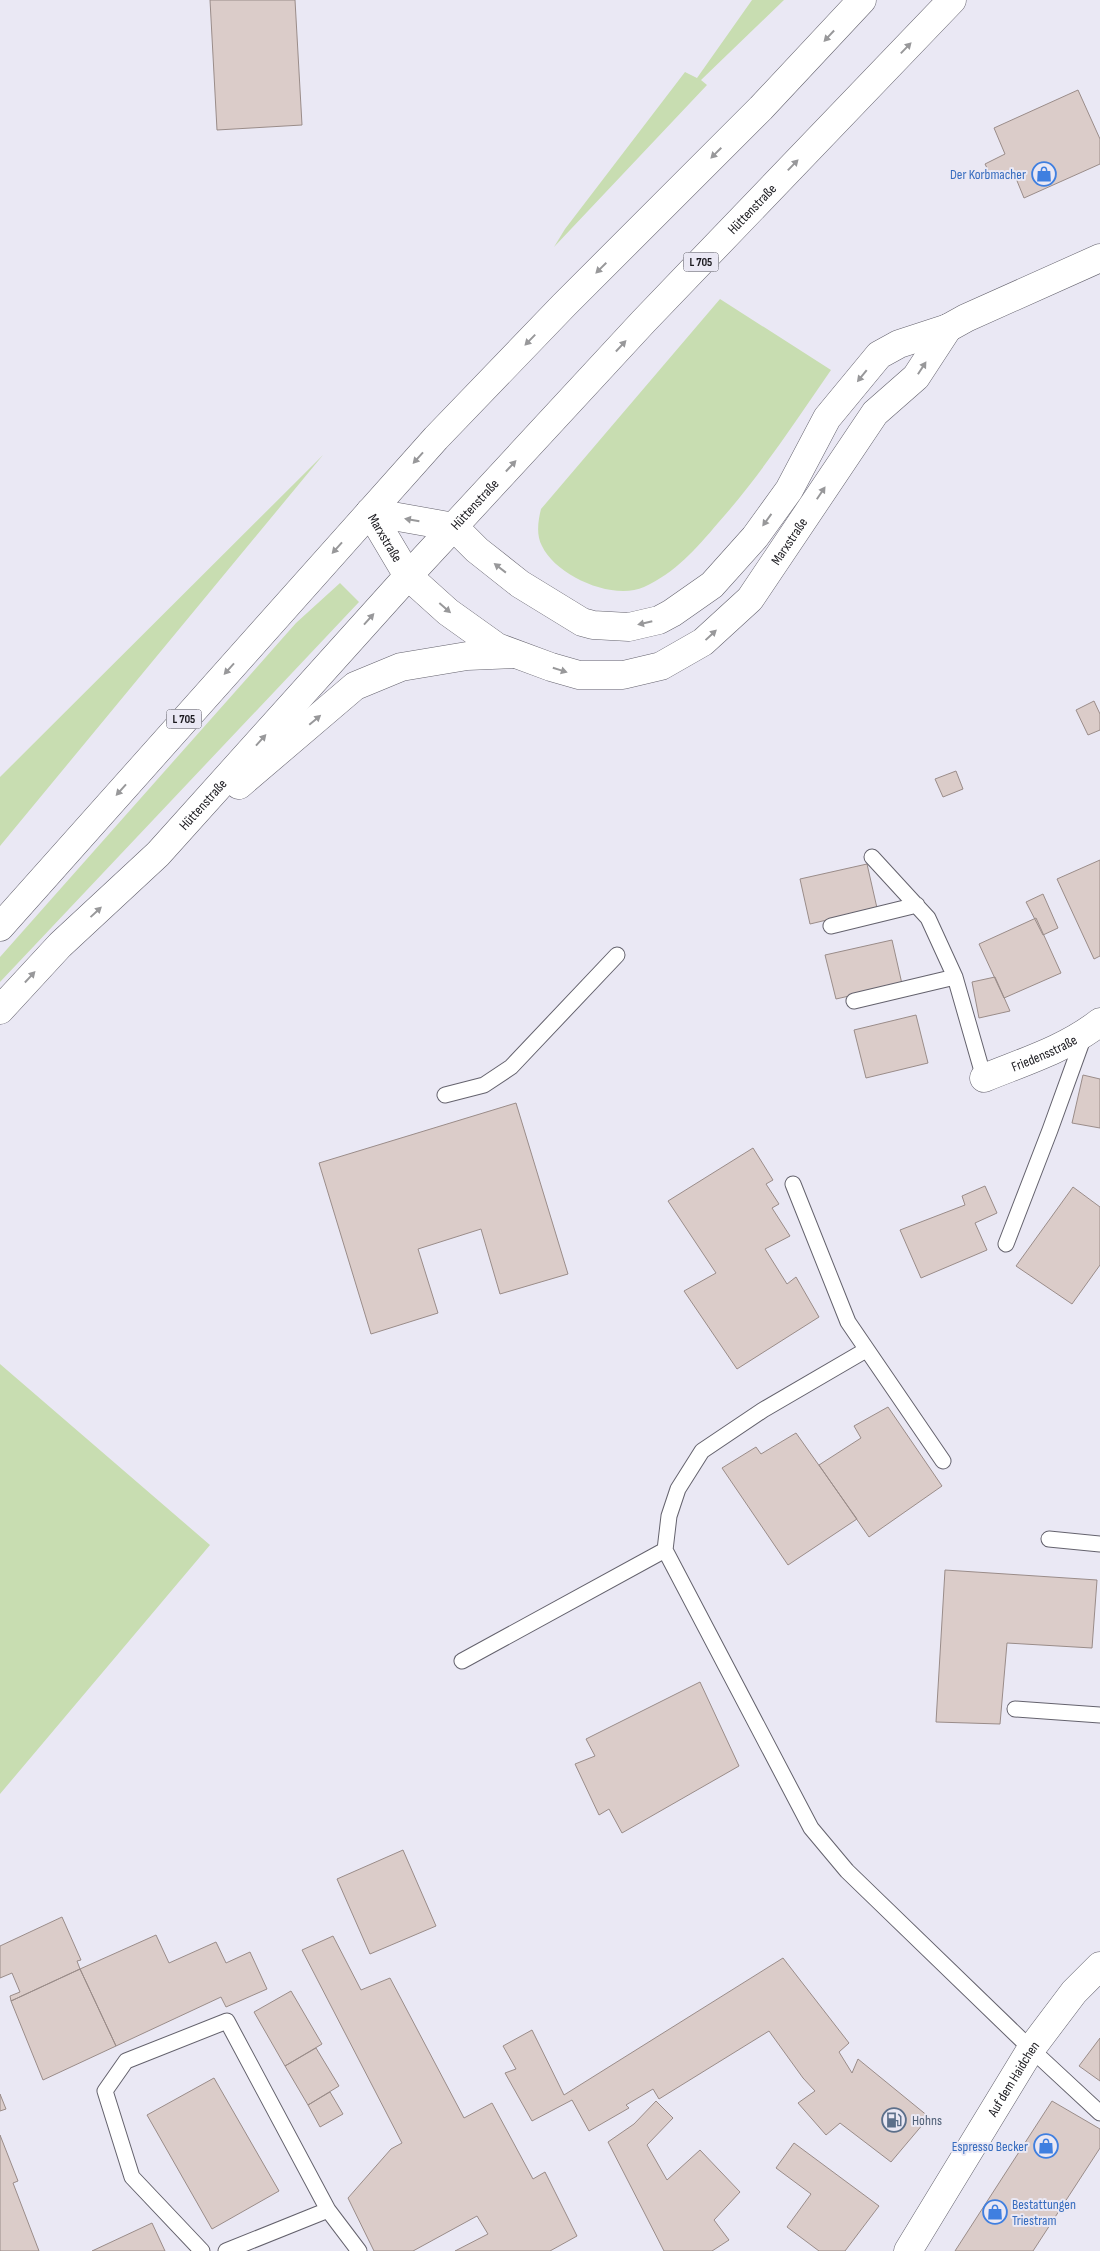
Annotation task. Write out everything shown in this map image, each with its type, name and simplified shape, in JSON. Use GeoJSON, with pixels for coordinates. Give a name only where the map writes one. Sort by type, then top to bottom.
{"type":"FeatureCollection","features":[{"type":"Feature","properties":{"kind":"main road","name":"L 705"},"geometry":{"type":"LineString","coordinates":[[0,927],[436,438],[571,298],[761,108],[862,0]]}},
{"type":"Feature","properties":{"kind":"main road","name":"Hüttenstraße"},"geometry":{"type":"LineString","coordinates":[[0,1010],[60,945],[158,854],[408,576],[643,322],[952,0]]}},
{"type":"Feature","properties":{"kind":"main road","name":"Marxstraße"},"geometry":{"type":"LineString","coordinates":[[370,512],[454,528],[477,550],[520,584],[582,622],[593,626],[629,627],[659,620],[712,585],[755,537],[789,490],[827,418],[879,356],[900,344],[948,328],[966,318],[1100,258]]}},
{"type":"Feature","properties":{"kind":"main road","name":"Marxstraße"},"geometry":{"type":"LineString","coordinates":[[370,512],[408,576],[448,612],[497,647],[566,672],[612,676],[661,666],[703,642],[750,599],[875,413],[916,377],[948,328]]}},
{"type":"Feature","properties":{"kind":"main road","name":"L 705"},"geometry":{"type":"LineString","coordinates":[[158,854],[355,686],[401,667],[467,656],[514,654]]}},
{"type":"Feature","properties":{"kind":"main road","name":"Friedensstraße"},"geometry":{"type":"LineString","coordinates":[[984,1078],[1092,1028]]}},
{"type":"Feature","properties":{"kind":"main road","name":"Auf dem Haidchen"},"geometry":{"type":"LineString","coordinates":[[908,2251],[1031,2049],[1074,1992],[1100,1966]]}},
{"type":"Feature","properties":{"kind":"lane"},"geometry":{"type":"LineString","coordinates":[[872,857],[928,918],[955,977],[984,1078]]}},
{"type":"Feature","properties":{"kind":"lane"},"geometry":{"type":"LineString","coordinates":[[831,926],[917,905]]}},
{"type":"Feature","properties":{"kind":"lane"},"geometry":{"type":"LineString","coordinates":[[445,1095],[484,1085],[511,1068],[617,955]]}},
{"type":"Feature","properties":{"kind":"lane"},"geometry":{"type":"LineString","coordinates":[[854,1001],[955,977]]}},
{"type":"Feature","properties":{"kind":"lane"},"geometry":{"type":"LineString","coordinates":[[1006,1244],[1092,1028]]}},
{"type":"Feature","properties":{"kind":"lane"},"geometry":{"type":"LineString","coordinates":[[793,1184],[848,1322],[943,1461]]}},
{"type":"Feature","properties":{"kind":"lane"},"geometry":{"type":"LineString","coordinates":[[866,1350],[763,1410],[702,1451],[678,1489],[669,1516],[665,1550],[811,1828],[847,1871],[1100,2113]]}},
{"type":"Feature","properties":{"kind":"lane"},"geometry":{"type":"LineString","coordinates":[[1049,1539],[1100,1544]]}},
{"type":"Feature","properties":{"kind":"lane"},"geometry":{"type":"LineString","coordinates":[[462,1661],[665,1550]]}},
{"type":"Feature","properties":{"kind":"lane"},"geometry":{"type":"LineString","coordinates":[[1015,1709],[1100,1715]]}},
{"type":"Feature","properties":{"kind":"lane"},"geometry":{"type":"LineString","coordinates":[[202,2251],[132,2177],[105,2091],[126,2061],[227,2021],[328,2210],[359,2251]]}},
{"type":"Feature","properties":{"kind":"lane"},"geometry":{"type":"LineString","coordinates":[[226,2251],[328,2210]]}},
{"type":"Feature","properties":{"kind":"green space"},"geometry":{"type":"Polygon","coordinates":[[[752,0],[784,0],[701,80],[707,85],[554,247],[565,229],[685,72],[697,78],[752,0]]]}},
{"type":"Feature","properties":{"kind":"green space"},"geometry":{"type":"Polygon","coordinates":[[[720,299],[831,370],[748,487],[702,542],[666,575],[644,587],[617,591],[587,583],[572,576],[549,557],[542,546],[538,528],[541,509],[720,299]]]}},
{"type":"Feature","properties":{"kind":"green space"},"geometry":{"type":"Polygon","coordinates":[[[323,455],[0,846],[0,777],[323,455]]]}},
{"type":"Feature","properties":{"kind":"green space"},"geometry":{"type":"Polygon","coordinates":[[[340,583],[359,602],[0,982],[0,957],[296,623],[340,583]]]}},
{"type":"Feature","properties":{"kind":"green space"},"geometry":{"type":"Polygon","coordinates":[[[0,1364],[210,1545],[0,1794],[0,1364]]]}},
{"type":"Feature","properties":{"kind":"building"},"geometry":{"type":"Polygon","coordinates":[[[210,0],[295,0],[302,125],[217,130],[210,0]]]}},
{"type":"Feature","properties":{"kind":"building"},"geometry":{"type":"Polygon","coordinates":[[[1078,90],[1100,139],[1100,164],[1024,198],[1013,171],[993,180],[985,164],[1005,154],[994,128],[1078,90]]]}},
{"type":"Feature","properties":{"kind":"building"},"geometry":{"type":"Polygon","coordinates":[[[1094,701],[1100,714],[1100,730],[1088,735],[1076,710],[1094,701]]]}},
{"type":"Feature","properties":{"kind":"building"},"geometry":{"type":"Polygon","coordinates":[[[956,771],[963,789],[943,797],[935,779],[956,771]]]}},
{"type":"Feature","properties":{"kind":"building"},"geometry":{"type":"Polygon","coordinates":[[[1100,860],[1100,956],[1094,959],[1057,879],[1100,860]]]}},
{"type":"Feature","properties":{"kind":"building"},"geometry":{"type":"Polygon","coordinates":[[[867,864],[877,908],[810,924],[800,879],[867,864]]]}},
{"type":"Feature","properties":{"kind":"building"},"geometry":{"type":"Polygon","coordinates":[[[1043,894],[1058,928],[1043,935],[1026,902],[1043,894]]]}},
{"type":"Feature","properties":{"kind":"building"},"geometry":{"type":"Polygon","coordinates":[[[1036,918],[1061,973],[1004,998],[979,944],[1036,918]]]}},
{"type":"Feature","properties":{"kind":"building"},"geometry":{"type":"Polygon","coordinates":[[[892,940],[902,984],[836,999],[825,955],[892,940]]]}},
{"type":"Feature","properties":{"kind":"building"},"geometry":{"type":"Polygon","coordinates":[[[995,977],[1010,1011],[979,1018],[972,982],[995,977]]]}},
{"type":"Feature","properties":{"kind":"building"},"geometry":{"type":"Polygon","coordinates":[[[916,1015],[928,1063],[866,1078],[854,1030],[916,1015]]]}},
{"type":"Feature","properties":{"kind":"building"},"geometry":{"type":"Polygon","coordinates":[[[1083,1075],[1100,1079],[1100,1128],[1072,1123],[1083,1075]]]}},
{"type":"Feature","properties":{"kind":"building"},"geometry":{"type":"Polygon","coordinates":[[[516,1103],[568,1274],[500,1294],[481,1229],[418,1249],[438,1313],[371,1334],[319,1163],[516,1103]]]}},
{"type":"Feature","properties":{"kind":"building"},"geometry":{"type":"Polygon","coordinates":[[[753,1148],[773,1180],[766,1184],[779,1204],[772,1208],[790,1236],[765,1249],[787,1284],[796,1277],[819,1317],[737,1369],[684,1291],[716,1273],[668,1201],[753,1148]]]}},
{"type":"Feature","properties":{"kind":"building"},"geometry":{"type":"Polygon","coordinates":[[[985,1186],[997,1213],[975,1223],[987,1250],[921,1278],[900,1230],[965,1205],[962,1196],[985,1186]]]}},
{"type":"Feature","properties":{"kind":"building"},"geometry":{"type":"Polygon","coordinates":[[[1073,1187],[1100,1207],[1100,1265],[1072,1304],[1016,1266],[1073,1187]]]}},
{"type":"Feature","properties":{"kind":"building"},"geometry":{"type":"Polygon","coordinates":[[[888,1407],[942,1486],[869,1537],[819,1465],[861,1438],[854,1426],[888,1407]]]}},
{"type":"Feature","properties":{"kind":"building"},"geometry":{"type":"Polygon","coordinates":[[[796,1433],[857,1519],[788,1565],[722,1468],[756,1447],[761,1454],[796,1433]]]}},
{"type":"Feature","properties":{"kind":"building"},"geometry":{"type":"Polygon","coordinates":[[[945,1570],[1097,1580],[1092,1648],[1007,1643],[1000,1724],[936,1722],[945,1570]]]}},
{"type":"Feature","properties":{"kind":"building"},"geometry":{"type":"Polygon","coordinates":[[[700,1682],[739,1766],[622,1833],[609,1809],[599,1815],[575,1764],[595,1756],[586,1739],[700,1682]]]}},
{"type":"Feature","properties":{"kind":"building"},"geometry":{"type":"Polygon","coordinates":[[[403,1850],[436,1926],[370,1954],[337,1879],[403,1850]]]}},
{"type":"Feature","properties":{"kind":"building"},"geometry":{"type":"Polygon","coordinates":[[[62,1917],[81,1960],[77,1961],[80,1969],[11,2001],[10,1996],[20,1992],[12,1973],[0,1978],[0,1946],[62,1917]]]}},
{"type":"Feature","properties":{"kind":"building"},"geometry":{"type":"Polygon","coordinates":[[[156,1935],[169,1963],[216,1942],[226,1963],[250,1952],[267,1989],[226,2007],[221,1997],[116,2046],[80,1969],[156,1935]]]}},
{"type":"Feature","properties":{"kind":"building"},"geometry":{"type":"Polygon","coordinates":[[[333,1936],[361,1990],[390,1978],[464,2118],[492,2103],[533,2179],[545,2172],[577,2236],[550,2251],[455,2251],[488,2234],[477,2216],[413,2251],[374,2251],[348,2198],[391,2149],[402,2143],[302,1950],[333,1936]]]}},
{"type":"Feature","properties":{"kind":"building"},"geometry":{"type":"Polygon","coordinates":[[[783,1958],[849,2043],[839,2052],[852,2073],[858,2059],[929,2117],[891,2162],[840,2123],[826,2135],[798,2103],[815,2091],[803,2078],[769,2031],[659,2099],[653,2089],[626,2105],[629,2108],[589,2131],[572,2100],[532,2121],[505,2073],[516,2069],[503,2046],[532,2030],[564,2095],[783,1958]]]}},
{"type":"Feature","properties":{"kind":"building"},"geometry":{"type":"Polygon","coordinates":[[[80,1969],[116,2046],[43,2080],[11,2001],[80,1969]]]}},
{"type":"Feature","properties":{"kind":"building"},"geometry":{"type":"Polygon","coordinates":[[[291,1991],[322,2044],[285,2066],[254,2012],[291,1991]]]}},
{"type":"Feature","properties":{"kind":"building"},"geometry":{"type":"Polygon","coordinates":[[[1100,2038],[1100,2081],[1079,2066],[1100,2038]]]}},
{"type":"Feature","properties":{"kind":"building"},"geometry":{"type":"Polygon","coordinates":[[[316,2048],[339,2086],[308,2105],[285,2066],[316,2048]]]}},
{"type":"Feature","properties":{"kind":"building"},"geometry":{"type":"Polygon","coordinates":[[[214,2078],[279,2191],[212,2229],[147,2115],[214,2078]]]}},
{"type":"Feature","properties":{"kind":"building"},"geometry":{"type":"Polygon","coordinates":[[[330,2092],[343,2114],[320,2127],[308,2105],[330,2092]]]}},
{"type":"Feature","properties":{"kind":"building"},"geometry":{"type":"Polygon","coordinates":[[[0,2094],[6,2109],[0,2111],[0,2094]]]}},
{"type":"Feature","properties":{"kind":"building"},"geometry":{"type":"Polygon","coordinates":[[[656,2101],[673,2118],[647,2145],[667,2180],[700,2150],[740,2192],[714,2220],[729,2240],[712,2251],[664,2251],[608,2142],[634,2124],[656,2101]]]}},
{"type":"Feature","properties":{"kind":"building"},"geometry":{"type":"Polygon","coordinates":[[[1052,2101],[1100,2129],[1100,2148],[1033,2251],[955,2251],[1052,2101]]]}},
{"type":"Feature","properties":{"kind":"building"},"geometry":{"type":"Polygon","coordinates":[[[0,2135],[18,2181],[13,2183],[39,2251],[0,2251],[0,2135]]]}},
{"type":"Feature","properties":{"kind":"building"},"geometry":{"type":"Polygon","coordinates":[[[794,2143],[879,2206],[845,2251],[819,2251],[787,2227],[811,2194],[776,2168],[794,2143]]]}},
{"type":"Feature","properties":{"kind":"building"},"geometry":{"type":"Polygon","coordinates":[[[152,2223],[165,2251],[92,2251],[152,2223]]]}},
{"type":"Feature","properties":{"kind":"place","name":"Der Korbmacher"},"geometry":{"type":"Point","coordinates":[1044,174]}},
{"type":"Feature","properties":{"kind":"place","name":"Hohns"},"geometry":{"type":"Point","coordinates":[894,2120]}},
{"type":"Feature","properties":{"kind":"place","name":"Espresso Becker"},"geometry":{"type":"Point","coordinates":[1046,2146]}},
{"type":"Feature","properties":{"kind":"place","name":"Bestattungen Triestram"},"geometry":{"type":"Point","coordinates":[995,2212]}}]}
